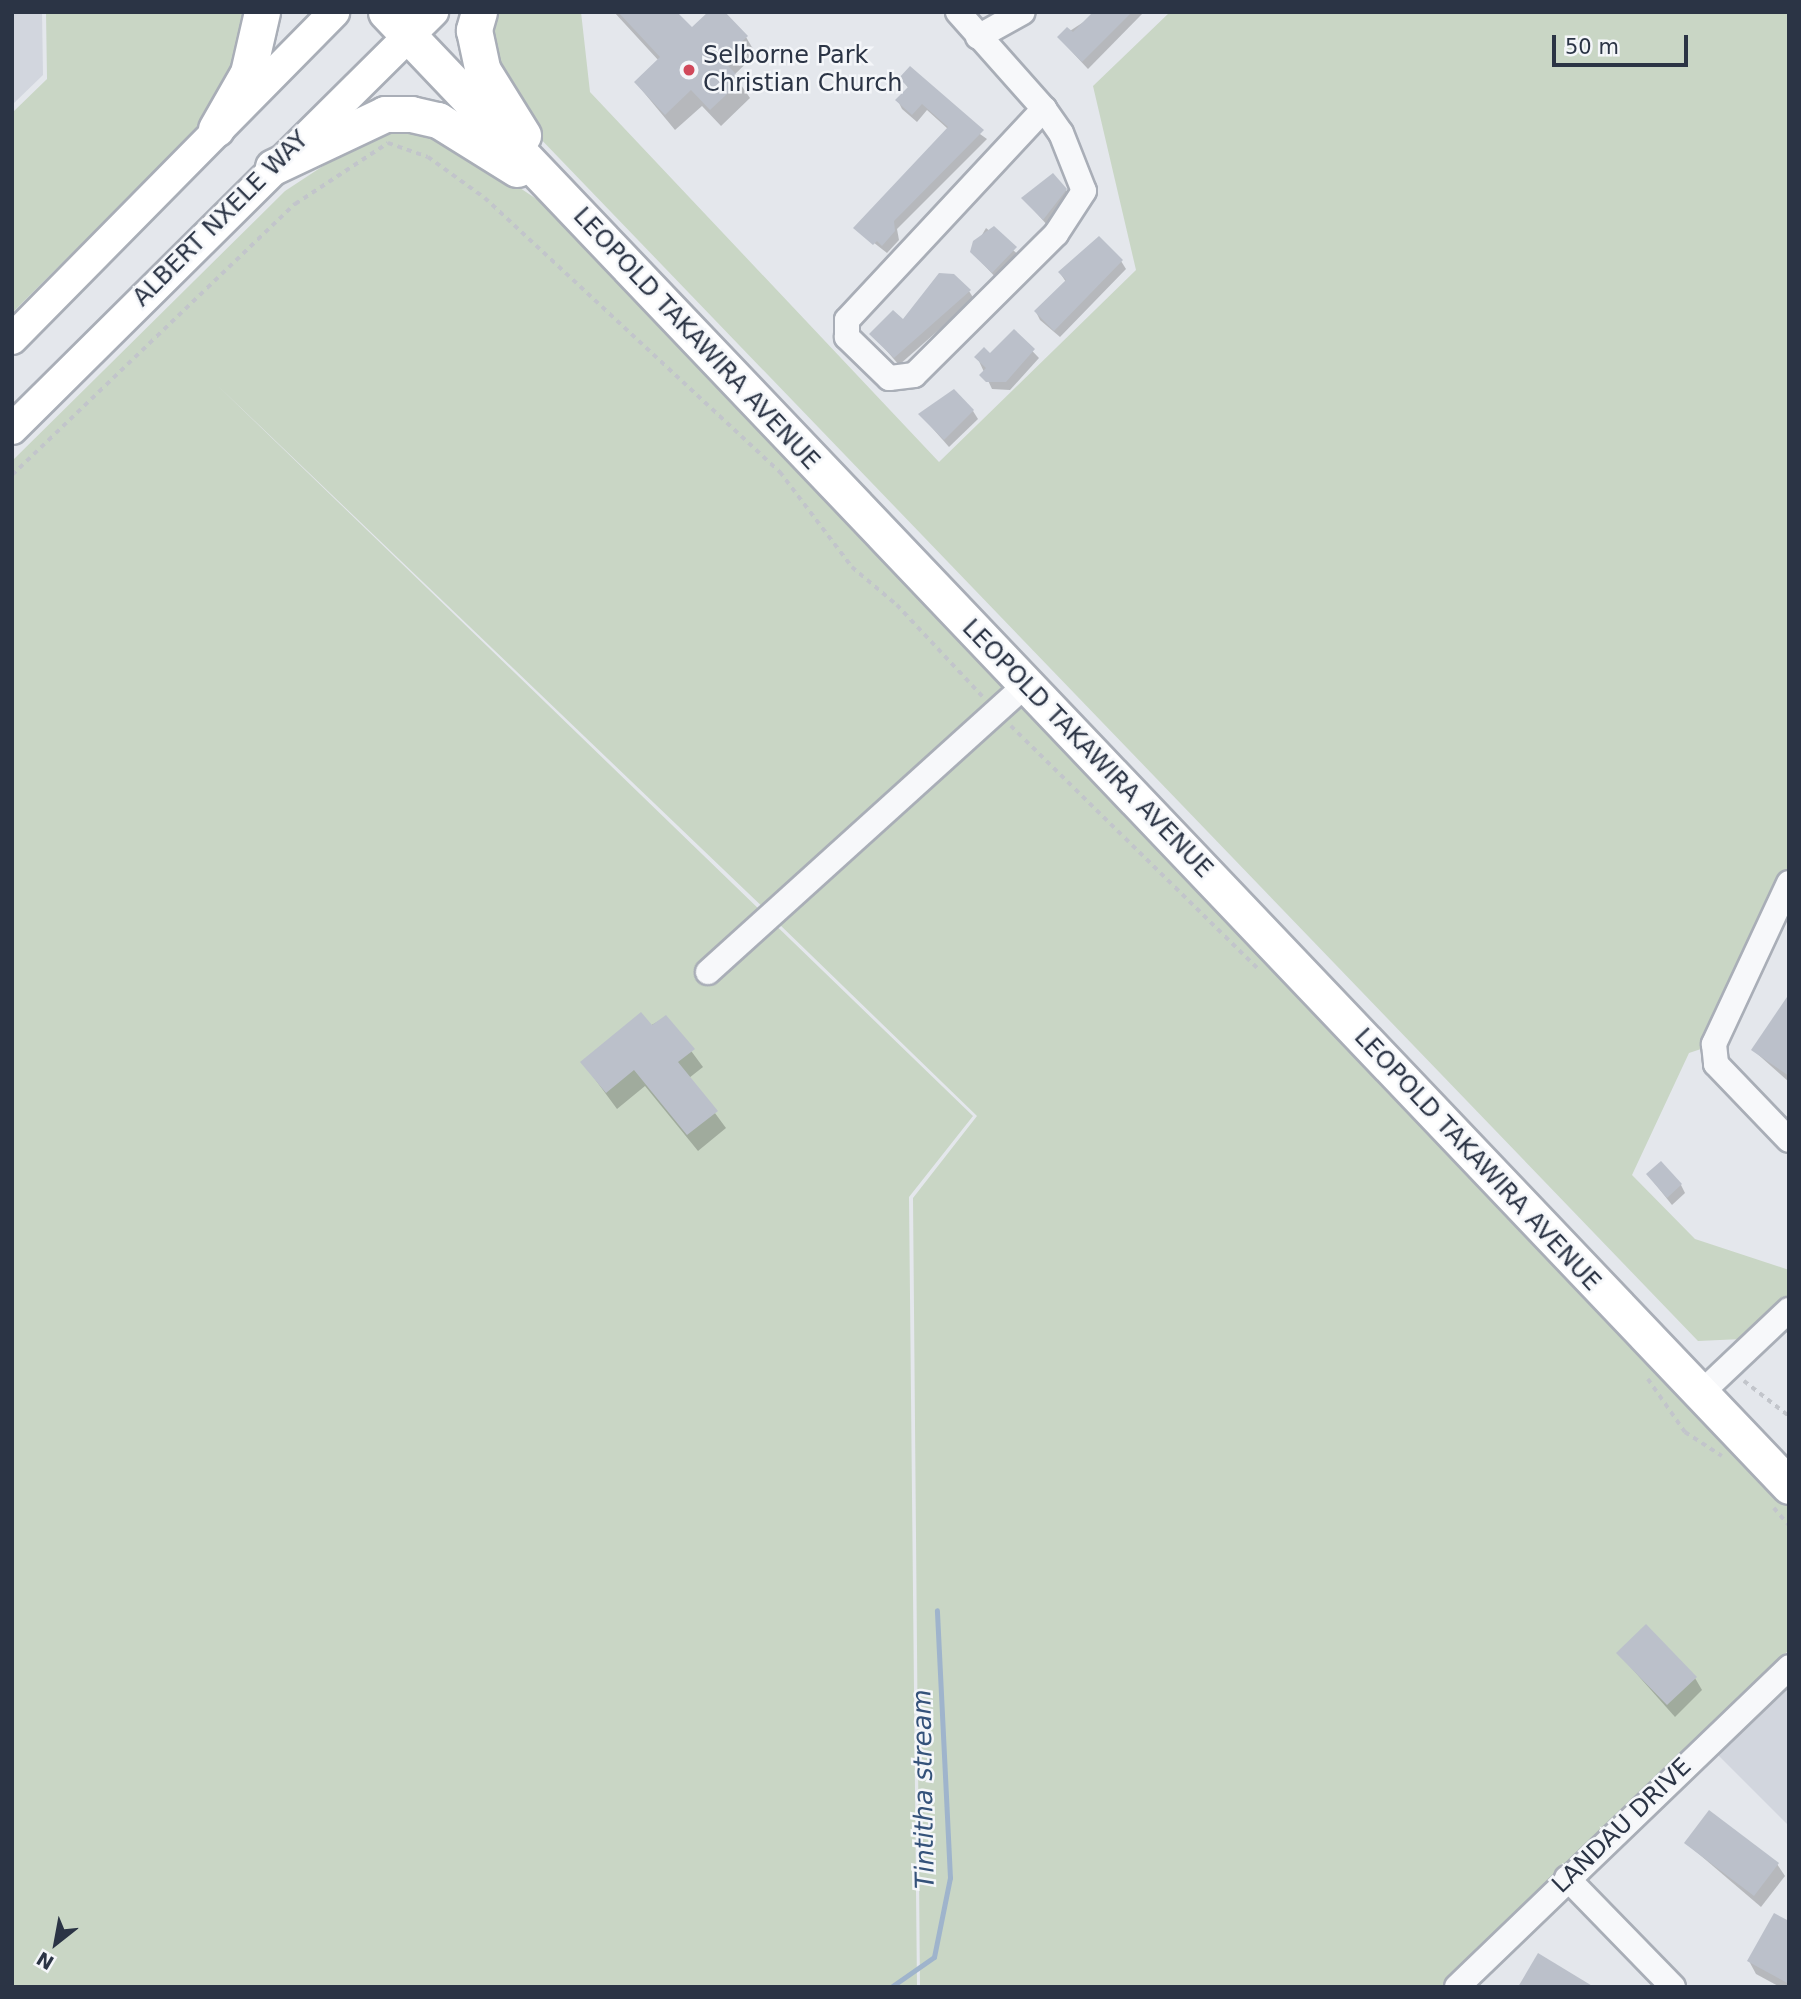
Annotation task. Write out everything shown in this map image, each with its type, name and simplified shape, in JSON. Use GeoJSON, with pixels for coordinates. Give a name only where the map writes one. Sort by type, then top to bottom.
{"type":"FeatureCollection","features":[{"type":"Feature","properties":{"kind":"highway"},"geometry":{"type":"LineString","coordinates":[[216,129],[248,73],[262,12]]}},
{"type":"Feature","properties":{"kind":"highway"},"geometry":{"type":"LineString","coordinates":[[479,12],[474,30],[482,69],[559,194]]}},
{"type":"Feature","properties":{"kind":"highway","name":"LEOPOLD TAKAWIRA AVENUE"},"geometry":{"type":"LineString","coordinates":[[397,24],[1027,684],[1699,1395],[1789,1486]]}},
{"type":"Feature","properties":{"kind":"highway"},"geometry":{"type":"LineString","coordinates":[[273,167],[385,114],[411,114],[438,120],[559,194]]}},
{"type":"Feature","properties":{"kind":"main road"},"geometry":{"type":"LineString","coordinates":[[12,339],[334,12]]}},
{"type":"Feature","properties":{"kind":"main road","name":"ALBERT NXELE WAY"},"geometry":{"type":"LineString","coordinates":[[12,429],[273,167],[397,24],[433,12]]}},
{"type":"Feature","properties":{"kind":"street"},"geometry":{"type":"LineString","coordinates":[[958,12],[1044,109],[1081,171],[1079,206],[914,375],[889,378],[847,337],[847,320],[1044,109]]}},
{"type":"Feature","properties":{"kind":"street"},"geometry":{"type":"LineString","coordinates":[[978,37],[1023,12]]}},
{"type":"Feature","properties":{"kind":"street"},"geometry":{"type":"LineString","coordinates":[[708,972],[1027,684]]}},
{"type":"Feature","properties":{"kind":"street"},"geometry":{"type":"LineString","coordinates":[[1789,883],[1713,1044],[1716,1064],[1789,1140]]}},
{"type":"Feature","properties":{"kind":"street"},"geometry":{"type":"LineString","coordinates":[[1699,1395],[1789,1310]]}},
{"type":"Feature","properties":{"kind":"street","name":"LANDAU DRIVE"},"geometry":{"type":"LineString","coordinates":[[1457,1987],[1567,1878],[1789,1667]]}},
{"type":"Feature","properties":{"kind":"street"},"geometry":{"type":"LineString","coordinates":[[1567,1878],[1673,1987]]}},
{"type":"Feature","properties":{"kind":"path"},"geometry":{"type":"LineString","coordinates":[[12,475],[295,204],[388,143],[428,157],[485,198],[780,472],[852,567],[897,605],[997,713]]}},
{"type":"Feature","properties":{"kind":"path"},"geometry":{"type":"LineString","coordinates":[[1730,1366],[1789,1416]]}},
{"type":"Feature","properties":{"kind":"shaded area"},"geometry":{"type":"Polygon","coordinates":[[[12,12],[42,12],[43,75],[12,105],[12,12]]]}},
{"type":"Feature","properties":{"kind":"shaded area"},"geometry":{"type":"Polygon","coordinates":[[[1789,1682],[1789,1826],[1714,1751],[1789,1682]]]}},
{"type":"Feature","properties":{"kind":"green space"},"geometry":{"type":"Polygon","coordinates":[[[46,12],[251,12],[236,66],[203,123],[12,313],[12,113],[47,79],[46,12]]]}},
{"type":"Feature","properties":{"kind":"green space"},"geometry":{"type":"Polygon","coordinates":[[[488,12],[581,12],[590,92],[939,462],[1136,270],[1093,86],[1170,12],[1789,12],[1789,876],[1710,1046],[1689,1053],[1632,1175],[1695,1239],[1789,1270],[1789,1298],[1742,1339],[1698,1341],[534,132],[489,62],[488,12]]]}},
{"type":"Feature","properties":{"kind":"green space"},"geometry":{"type":"Polygon","coordinates":[[[387,124],[433,130],[550,208],[1011,693],[769,913],[216,384],[973,1116],[909,1197],[917,1987],[12,1987],[12,461],[285,191],[387,124]]]}},
{"type":"Feature","properties":{"kind":"green space"},"geometry":{"type":"Polygon","coordinates":[[[1022,700],[1789,1500],[1789,1650],[1443,1987],[920,1987],[913,1198],[977,1116],[776,921],[1022,700]]]}},
{"type":"Feature","properties":{"kind":"building","name":"Selborne Park Christian Church"},"geometry":{"type":"Polygon","coordinates":[[[618,12],[677,12],[692,27],[708,12],[725,12],[748,36],[722,60],[742,80],[710,110],[691,90],[665,115],[634,82],[660,57],[618,12]]]}},
{"type":"Feature","properties":{"kind":"building"},"geometry":{"type":"Polygon","coordinates":[[[1093,12],[1132,12],[1082,62],[1057,37],[1067,27],[1073,32],[1093,12]]]}},
{"type":"Feature","properties":{"kind":"building"},"geometry":{"type":"Polygon","coordinates":[[[910,66],[984,130],[894,221],[895,231],[882,246],[877,241],[873,245],[853,228],[948,127],[922,104],[912,115],[895,100],[908,87],[899,78],[910,66]]]}},
{"type":"Feature","properties":{"kind":"building"},"geometry":{"type":"Polygon","coordinates":[[[1053,173],[1067,189],[1043,220],[1021,198],[1053,173]]]}},
{"type":"Feature","properties":{"kind":"building"},"geometry":{"type":"Polygon","coordinates":[[[994,226],[1017,247],[992,273],[970,252],[973,241],[994,226]]]}},
{"type":"Feature","properties":{"kind":"building"},"geometry":{"type":"Polygon","coordinates":[[[1099,236],[1123,260],[1054,331],[1034,311],[1066,280],[1058,272],[1099,236]]]}},
{"type":"Feature","properties":{"kind":"building"},"geometry":{"type":"Polygon","coordinates":[[[939,273],[954,274],[971,290],[894,358],[869,334],[893,310],[903,319],[939,273]]]}},
{"type":"Feature","properties":{"kind":"building"},"geometry":{"type":"Polygon","coordinates":[[[1014,329],[1035,349],[1006,382],[986,382],[979,375],[986,368],[974,357],[984,347],[990,353],[1014,329]]]}},
{"type":"Feature","properties":{"kind":"building"},"geometry":{"type":"Polygon","coordinates":[[[954,389],[974,410],[944,440],[918,414],[954,389]]]}},
{"type":"Feature","properties":{"kind":"building"},"geometry":{"type":"Polygon","coordinates":[[[1789,994],[1789,1076],[1751,1050],[1789,994]]]}},
{"type":"Feature","properties":{"kind":"building"},"geometry":{"type":"Polygon","coordinates":[[[641,1012],[652,1025],[666,1015],[695,1049],[678,1062],[718,1111],[687,1135],[634,1070],[606,1093],[580,1062],[641,1012]]]}},
{"type":"Feature","properties":{"kind":"building"},"geometry":{"type":"Polygon","coordinates":[[[1661,1161],[1682,1184],[1667,1198],[1646,1174],[1661,1161]]]}},
{"type":"Feature","properties":{"kind":"building"},"geometry":{"type":"Polygon","coordinates":[[[1646,1624],[1697,1677],[1667,1705],[1616,1653],[1646,1624]]]}},
{"type":"Feature","properties":{"kind":"building"},"geometry":{"type":"Polygon","coordinates":[[[1709,1810],[1779,1863],[1754,1896],[1684,1843],[1709,1810]]]}},
{"type":"Feature","properties":{"kind":"building"},"geometry":{"type":"Polygon","coordinates":[[[1774,1913],[1789,1921],[1789,1984],[1747,1961],[1774,1913]]]}},
{"type":"Feature","properties":{"kind":"building"},"geometry":{"type":"Polygon","coordinates":[[[1538,1953],[1594,1987],[1518,1987],[1538,1953]]]}},
{"type":"Feature","properties":{"kind":"waterway","name":"Tintitha stream"},"geometry":{"type":"LineString","coordinates":[[891,1987],[934,1957],[950,1878],[937,1610]]}},
{"type":"Feature","properties":{"kind":"place","name":"Selborne Park Christian Church"},"geometry":{"type":"Point","coordinates":[689,70]}}]}
